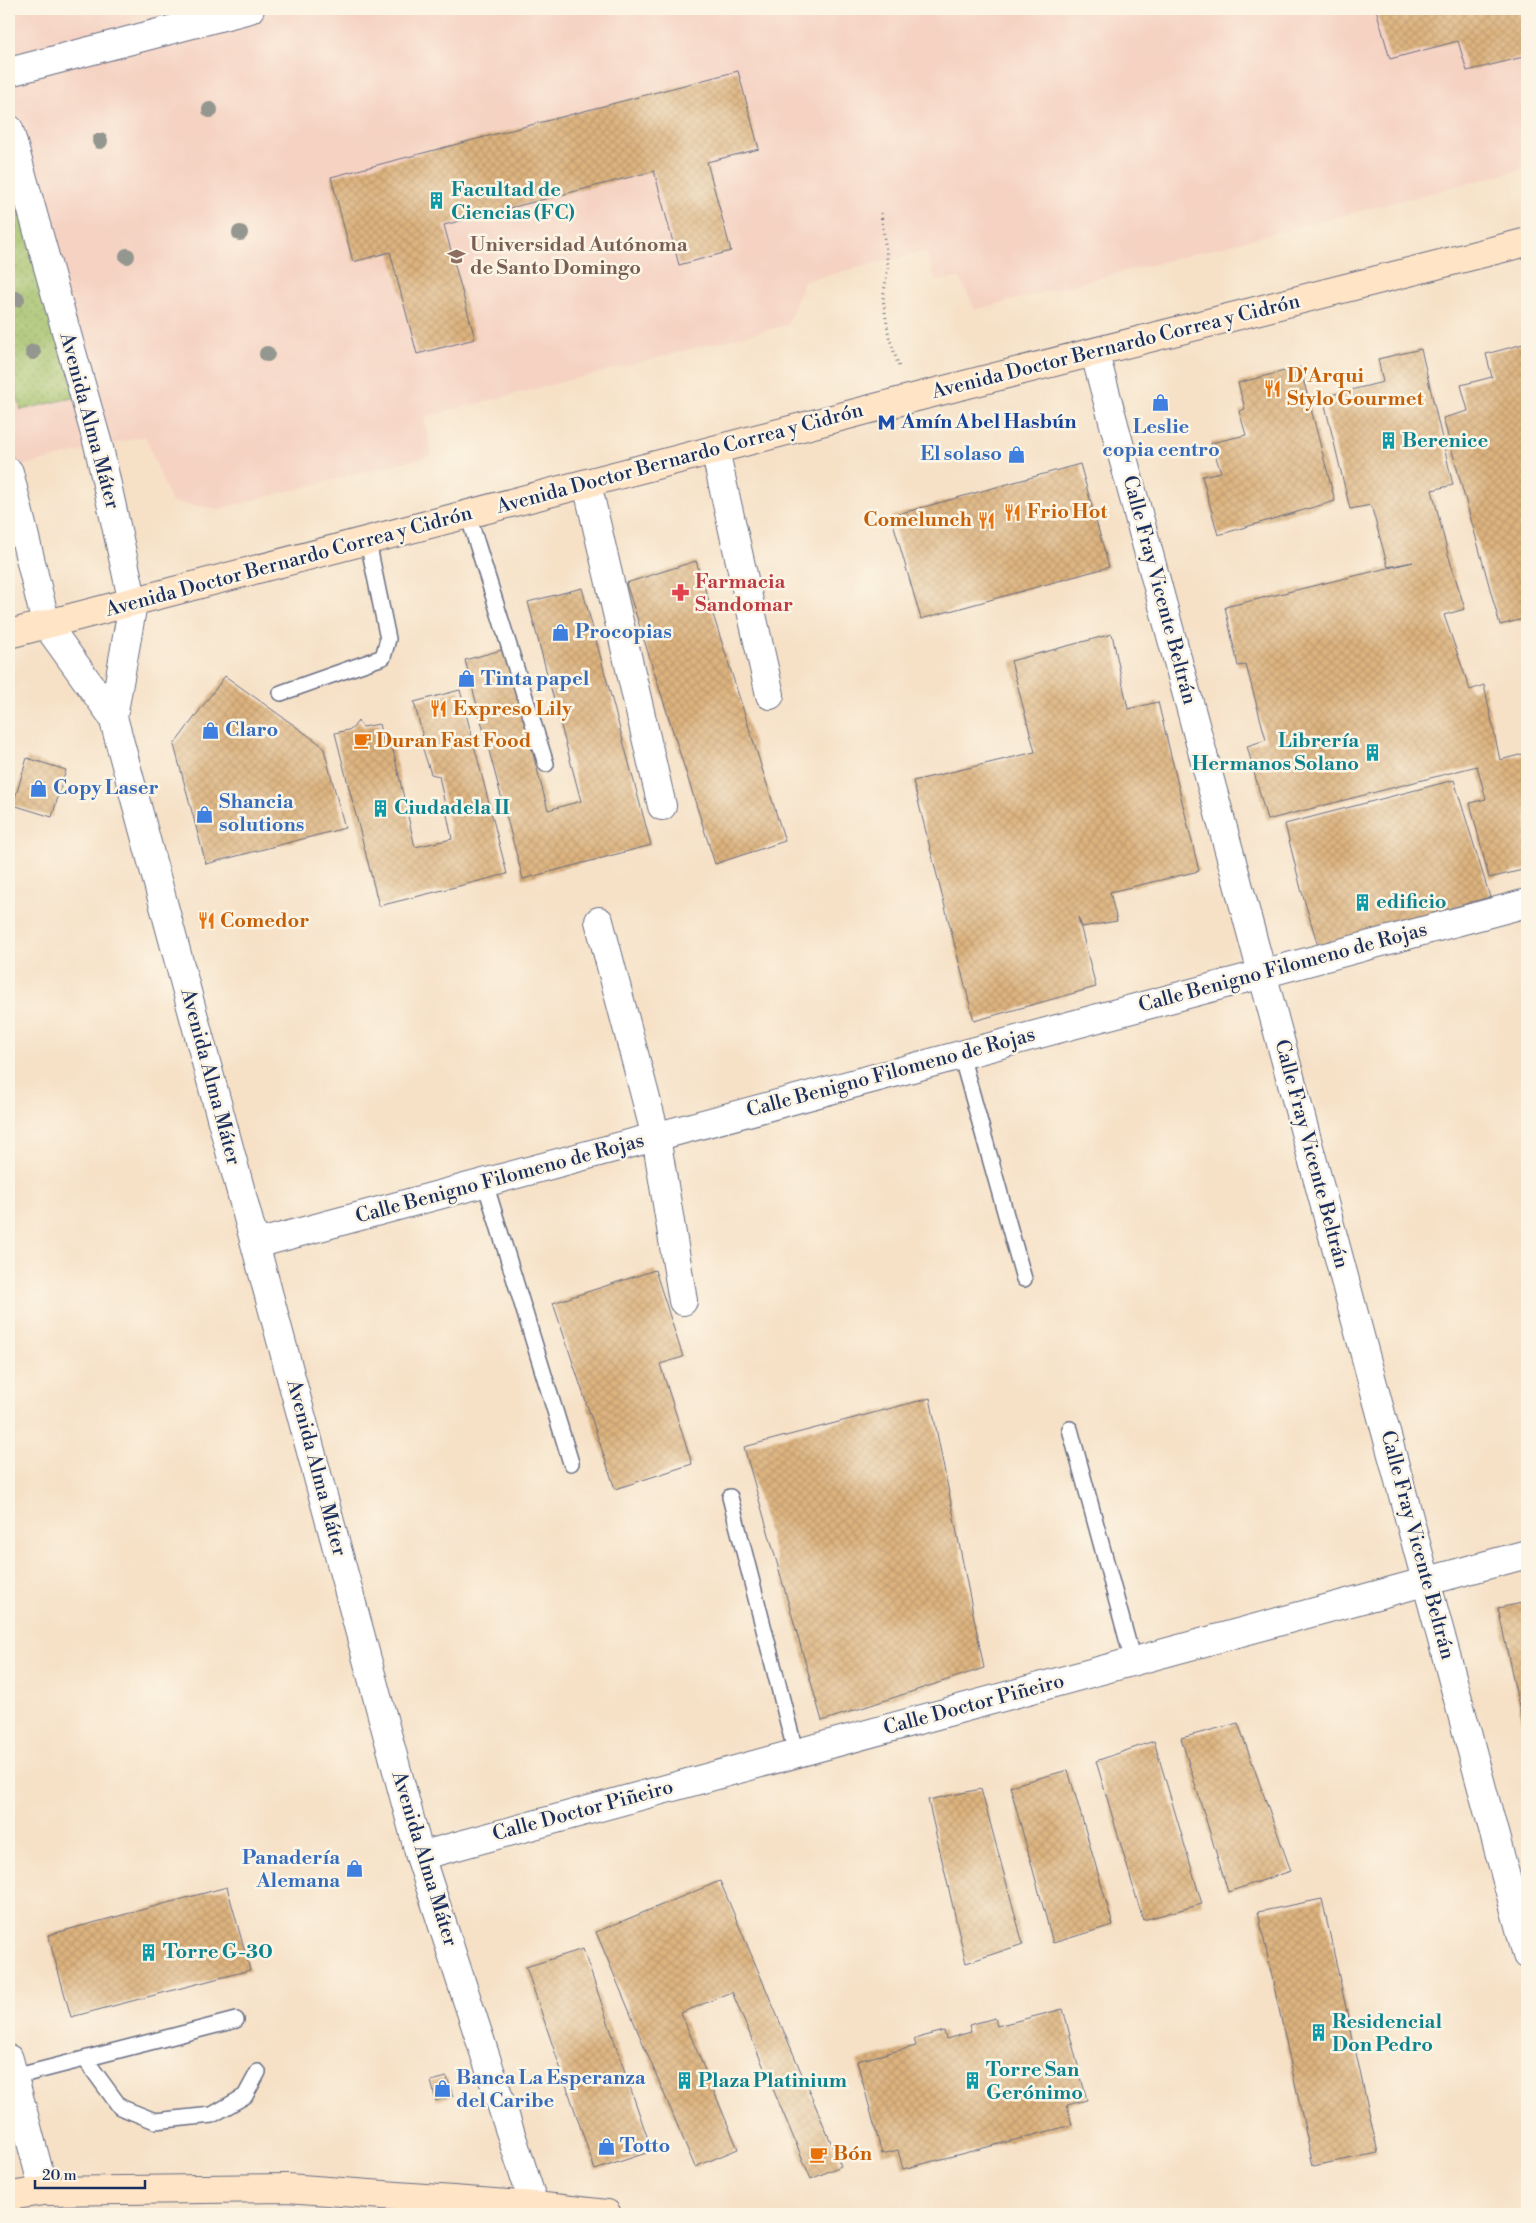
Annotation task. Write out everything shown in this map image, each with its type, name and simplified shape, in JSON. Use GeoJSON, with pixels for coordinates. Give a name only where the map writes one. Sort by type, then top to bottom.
{"type":"FeatureCollection","features":[{"type":"Feature","properties":{"kind":"main road","name":"Avenida Doctor Bernardo Correa y Cidrón"},"geometry":{"type":"LineString","coordinates":[[9,634],[368,542],[909,399],[1095,354],[1527,242]]}},
{"type":"Feature","properties":{"kind":"main road"},"geometry":{"type":"LineString","coordinates":[[9,2196],[44,2191],[288,2188],[536,2210],[607,2214]]}},
{"type":"Feature","properties":{"kind":"street"},"geometry":{"type":"LineString","coordinates":[[9,72],[250,9]]}},
{"type":"Feature","properties":{"kind":"street","name":"Avenida Alma Máter"},"geometry":{"type":"LineString","coordinates":[[9,129],[99,448],[133,603],[113,717]]}},
{"type":"Feature","properties":{"kind":"street","name":"Calle Fray Vicente Beltrán"},"geometry":{"type":"LineString","coordinates":[[1095,354],[1527,1955]]}},
{"type":"Feature","properties":{"kind":"street"},"geometry":{"type":"LineString","coordinates":[[715,450],[770,695]]}},
{"type":"Feature","properties":{"kind":"street","name":"Avenida Alma Máter"},"geometry":{"type":"LineString","coordinates":[[9,472],[46,624],[113,717],[420,1856],[536,2210]]}},
{"type":"Feature","properties":{"kind":"street"},"geometry":{"type":"LineString","coordinates":[[587,484],[662,806]]}},
{"type":"Feature","properties":{"kind":"street","name":"Calle Benigno Filomeno de Rojas"},"geometry":{"type":"LineString","coordinates":[[256,1244],[1527,903]]}},
{"type":"Feature","properties":{"kind":"street"},"geometry":{"type":"LineString","coordinates":[[599,921],[656,1137],[683,1301]]}},
{"type":"Feature","properties":{"kind":"street","name":"Calle Doctor Piñeiro"},"geometry":{"type":"LineString","coordinates":[[420,1856],[1527,1554]]}},
{"type":"Feature","properties":{"kind":"street"},"geometry":{"type":"LineString","coordinates":[[11,2068],[44,2191]]}},
{"type":"Feature","properties":{"kind":"lane"},"geometry":{"type":"LineString","coordinates":[[468,515],[546,764]]}},
{"type":"Feature","properties":{"kind":"lane"},"geometry":{"type":"LineString","coordinates":[[282,693],[383,657],[388,639],[368,542]]}},
{"type":"Feature","properties":{"kind":"lane"},"geometry":{"type":"LineString","coordinates":[[960,1055],[1024,1279]]}},
{"type":"Feature","properties":{"kind":"lane"},"geometry":{"type":"LineString","coordinates":[[485,1183],[572,1463]]}},
{"type":"Feature","properties":{"kind":"lane"},"geometry":{"type":"LineString","coordinates":[[1070,1429],[1133,1661]]}},
{"type":"Feature","properties":{"kind":"lane"},"geometry":{"type":"LineString","coordinates":[[730,1497],[796,1754]]}},
{"type":"Feature","properties":{"kind":"lane"},"geometry":{"type":"LineString","coordinates":[[11,2068],[85,2059],[236,2020]]}},
{"type":"Feature","properties":{"kind":"lane"},"geometry":{"type":"LineString","coordinates":[[85,2059],[120,2106],[155,2121],[212,2115],[245,2096],[258,2072]]}},
{"type":"Feature","properties":{"kind":"path"},"geometry":{"type":"LineString","coordinates":[[881,213],[888,266],[883,299],[889,337],[909,399]]}},
{"type":"Feature","properties":{"kind":"shaded area","name":"Universidad Autónoma de Santo Domingo"},"geometry":{"type":"Polygon","coordinates":[[[9,9],[1527,9],[1527,168],[975,310],[960,278],[936,281],[926,251],[804,281],[787,325],[424,417],[432,455],[218,509],[171,502],[145,436],[9,469],[9,9]]]}},
{"type":"Feature","properties":{"kind":"green space"},"geometry":{"type":"Polygon","coordinates":[[[9,155],[76,397],[21,410],[9,366],[9,155]]]}},
{"type":"Feature","properties":{"kind":"building"},"geometry":{"type":"Polygon","coordinates":[[[1376,9],[1527,9],[1527,56],[1467,71],[1458,41],[1390,59],[1376,9]]]}},
{"type":"Feature","properties":{"kind":"building","name":"Facultad de Ciencias (FC)"},"geometry":{"type":"Polygon","coordinates":[[[738,71],[759,149],[707,162],[731,251],[679,265],[654,171],[444,225],[475,339],[417,354],[390,252],[353,262],[331,177],[738,71]]]}},
{"type":"Feature","properties":{"kind":"building"},"geometry":{"type":"Polygon","coordinates":[[[1527,343],[1527,618],[1500,625],[1443,418],[1468,411],[1461,385],[1492,377],[1486,354],[1527,343]]]}},
{"type":"Feature","properties":{"kind":"building"},"geometry":{"type":"Polygon","coordinates":[[[1421,349],[1453,485],[1432,490],[1448,554],[1465,609],[1444,615],[1470,690],[1484,685],[1500,760],[1527,753],[1527,869],[1489,878],[1470,803],[1486,799],[1477,766],[1267,820],[1247,746],[1266,740],[1246,665],[1238,666],[1225,607],[1413,562],[1388,567],[1371,505],[1350,509],[1323,397],[1383,382],[1378,359],[1421,349]]]}},
{"type":"Feature","properties":{"kind":"building"},"geometry":{"type":"Polygon","coordinates":[[[1300,367],[1335,501],[1218,535],[1202,476],[1221,472],[1211,443],[1246,435],[1239,411],[1245,409],[1238,383],[1300,367]]]}},
{"type":"Feature","properties":{"kind":"building"},"geometry":{"type":"Polygon","coordinates":[[[1080,464],[1109,567],[921,619],[891,516],[1080,464]]]}},
{"type":"Feature","properties":{"kind":"building"},"geometry":{"type":"Polygon","coordinates":[[[696,561],[785,841],[715,864],[626,583],[696,561]]]}},
{"type":"Feature","properties":{"kind":"building"},"geometry":{"type":"Polygon","coordinates":[[[582,588],[651,845],[523,879],[465,660],[505,649],[548,810],[581,801],[528,602],[582,588]]]}},
{"type":"Feature","properties":{"kind":"building"},"geometry":{"type":"Polygon","coordinates":[[[1112,634],[1128,709],[1158,702],[1199,871],[1110,892],[1117,921],[1082,927],[1078,917],[1096,987],[974,1021],[913,781],[1035,752],[1011,661],[1112,634]]]}},
{"type":"Feature","properties":{"kind":"building"},"geometry":{"type":"Polygon","coordinates":[[[225,676],[323,746],[345,828],[206,864],[174,745],[225,676]]]}},
{"type":"Feature","properties":{"kind":"building","name":"Ciudadela II"},"geometry":{"type":"Polygon","coordinates":[[[460,690],[507,874],[379,906],[335,733],[352,729],[358,721],[363,727],[379,724],[383,740],[392,745],[415,847],[452,839],[439,776],[431,774],[420,740],[423,737],[414,702],[460,690]]]}},
{"type":"Feature","properties":{"kind":"building","name":"Copy Laser"},"geometry":{"type":"Polygon","coordinates":[[[27,758],[66,770],[52,817],[13,805],[27,758]]]}},
{"type":"Feature","properties":{"kind":"building"},"geometry":{"type":"Polygon","coordinates":[[[1454,780],[1490,897],[1318,946],[1301,889],[1285,824],[1454,780]]]}},
{"type":"Feature","properties":{"kind":"building"},"geometry":{"type":"Polygon","coordinates":[[[655,1270],[683,1357],[660,1364],[692,1464],[615,1489],[553,1303],[655,1270]]]}},
{"type":"Feature","properties":{"kind":"building"},"geometry":{"type":"Polygon","coordinates":[[[930,1398],[984,1668],[822,1721],[744,1447],[930,1398]]]}},
{"type":"Feature","properties":{"kind":"building"},"geometry":{"type":"Polygon","coordinates":[[[1527,1602],[1527,1739],[1526,1740],[1498,1608],[1527,1602]]]}},
{"type":"Feature","properties":{"kind":"building"},"geometry":{"type":"Polygon","coordinates":[[[1238,1723],[1291,1871],[1228,1892],[1181,1738],[1238,1723]]]}},
{"type":"Feature","properties":{"kind":"building"},"geometry":{"type":"Polygon","coordinates":[[[1154,1741],[1202,1904],[1143,1920],[1096,1761],[1154,1741]]]}},
{"type":"Feature","properties":{"kind":"building"},"geometry":{"type":"Polygon","coordinates":[[[1068,1770],[1113,1925],[1053,1943],[1010,1786],[1068,1770]]]}},
{"type":"Feature","properties":{"kind":"building"},"geometry":{"type":"Polygon","coordinates":[[[981,1789],[1023,1944],[966,1963],[928,1800],[981,1789]]]}},
{"type":"Feature","properties":{"kind":"building","name":"Plaza Platinium"},"geometry":{"type":"Polygon","coordinates":[[[720,1881],[841,2166],[811,2179],[732,1992],[681,2013],[738,2149],[695,2167],[596,1932],[720,1881]]]}},
{"type":"Feature","properties":{"kind":"building","name":"Torre G-30"},"geometry":{"type":"Polygon","coordinates":[[[227,1887],[250,1970],[71,2017],[48,1935],[227,1887]]]}},
{"type":"Feature","properties":{"kind":"building","name":"Residencial Don Pedro"},"geometry":{"type":"Polygon","coordinates":[[[1322,1899],[1378,2153],[1313,2166],[1258,1912],[1322,1899]]]}},
{"type":"Feature","properties":{"kind":"building"},"geometry":{"type":"Polygon","coordinates":[[[583,1949],[652,2151],[595,2170],[526,1967],[583,1949]]]}},
{"type":"Feature","properties":{"kind":"building","name":"Torre San Gerónimo"},"geometry":{"type":"Polygon","coordinates":[[[1063,2009],[1087,2100],[1067,2105],[1072,2125],[903,2169],[898,2150],[882,2154],[857,2061],[916,2046],[914,2039],[944,2031],[946,2039],[971,2032],[969,2025],[995,2018],[997,2026],[1063,2009]]]}},
{"type":"Feature","properties":{"kind":"building","name":"Banca La Esperanza del Caribe"},"geometry":{"type":"Polygon","coordinates":[[[447,2077],[453,2096],[436,2101],[431,2081],[447,2077]]]}},
{"type":"Feature","properties":{"kind":"place","name":"Facultad de Ciencias (FC)"},"geometry":{"type":"Point","coordinates":[437,201]}},
{"type":"Feature","properties":{"kind":"place","name":"Universidad Autónoma de Santo Domingo"},"geometry":{"type":"Point","coordinates":[456,256]}},
{"type":"Feature","properties":{"kind":"place","name":"D'Arqui Stylo Gourmet"},"geometry":{"type":"Point","coordinates":[1273,388]}},
{"type":"Feature","properties":{"kind":"place","name":"Leslie copia centro"},"geometry":{"type":"Point","coordinates":[1161,403]}},
{"type":"Feature","properties":{"kind":"place","name":"Amín Abel Hasbún"},"geometry":{"type":"Point","coordinates":[887,422]}},
{"type":"Feature","properties":{"kind":"place","name":"Berenice"},"geometry":{"type":"Point","coordinates":[1388,441]}},
{"type":"Feature","properties":{"kind":"place","name":"El solaso"},"geometry":{"type":"Point","coordinates":[1016,454]}},
{"type":"Feature","properties":{"kind":"place","name":"Frio Hot"},"geometry":{"type":"Point","coordinates":[1013,512]}},
{"type":"Feature","properties":{"kind":"place","name":"Comelunch"},"geometry":{"type":"Point","coordinates":[986,520]}},
{"type":"Feature","properties":{"kind":"place","name":"Farmacia Sandomar"},"geometry":{"type":"Point","coordinates":[681,593]}},
{"type":"Feature","properties":{"kind":"place","name":"Procopias"},"geometry":{"type":"Point","coordinates":[561,632]}},
{"type":"Feature","properties":{"kind":"place","name":"Tinta papel"},"geometry":{"type":"Point","coordinates":[467,679]}},
{"type":"Feature","properties":{"kind":"place","name":"Expreso Lily"},"geometry":{"type":"Point","coordinates":[439,709]}},
{"type":"Feature","properties":{"kind":"place","name":"Claro"},"geometry":{"type":"Point","coordinates":[211,730]}},
{"type":"Feature","properties":{"kind":"place","name":"Duran Fast Food"},"geometry":{"type":"Point","coordinates":[362,741]}},
{"type":"Feature","properties":{"kind":"place","name":"Librería Hermanos Solano"},"geometry":{"type":"Point","coordinates":[1373,753]}},
{"type":"Feature","properties":{"kind":"place","name":"Copy Laser"},"geometry":{"type":"Point","coordinates":[39,788]}},
{"type":"Feature","properties":{"kind":"place","name":"Ciudadela II"},"geometry":{"type":"Point","coordinates":[380,808]}},
{"type":"Feature","properties":{"kind":"place","name":"Shancia solutions"},"geometry":{"type":"Point","coordinates":[205,814]}},
{"type":"Feature","properties":{"kind":"place","name":"edificio"},"geometry":{"type":"Point","coordinates":[1362,902]}},
{"type":"Feature","properties":{"kind":"place","name":"Comedor"},"geometry":{"type":"Point","coordinates":[206,921]}},
{"type":"Feature","properties":{"kind":"place","name":"Panadería Alemana"},"geometry":{"type":"Point","coordinates":[354,1869]}},
{"type":"Feature","properties":{"kind":"place","name":"Torre G-30"},"geometry":{"type":"Point","coordinates":[149,1952]}},
{"type":"Feature","properties":{"kind":"place","name":"Residencial Don Pedro"},"geometry":{"type":"Point","coordinates":[1318,2033]}},
{"type":"Feature","properties":{"kind":"place","name":"Plaza Platinium"},"geometry":{"type":"Point","coordinates":[684,2081]}},
{"type":"Feature","properties":{"kind":"place","name":"Torre San Gerónimo"},"geometry":{"type":"Point","coordinates":[972,2081]}},
{"type":"Feature","properties":{"kind":"place","name":"Banca La Esperanza del Caribe"},"geometry":{"type":"Point","coordinates":[442,2089]}},
{"type":"Feature","properties":{"kind":"place","name":"Totto"},"geometry":{"type":"Point","coordinates":[606,2146]}},
{"type":"Feature","properties":{"kind":"place","name":"Bón"},"geometry":{"type":"Point","coordinates":[819,2154]}}]}
